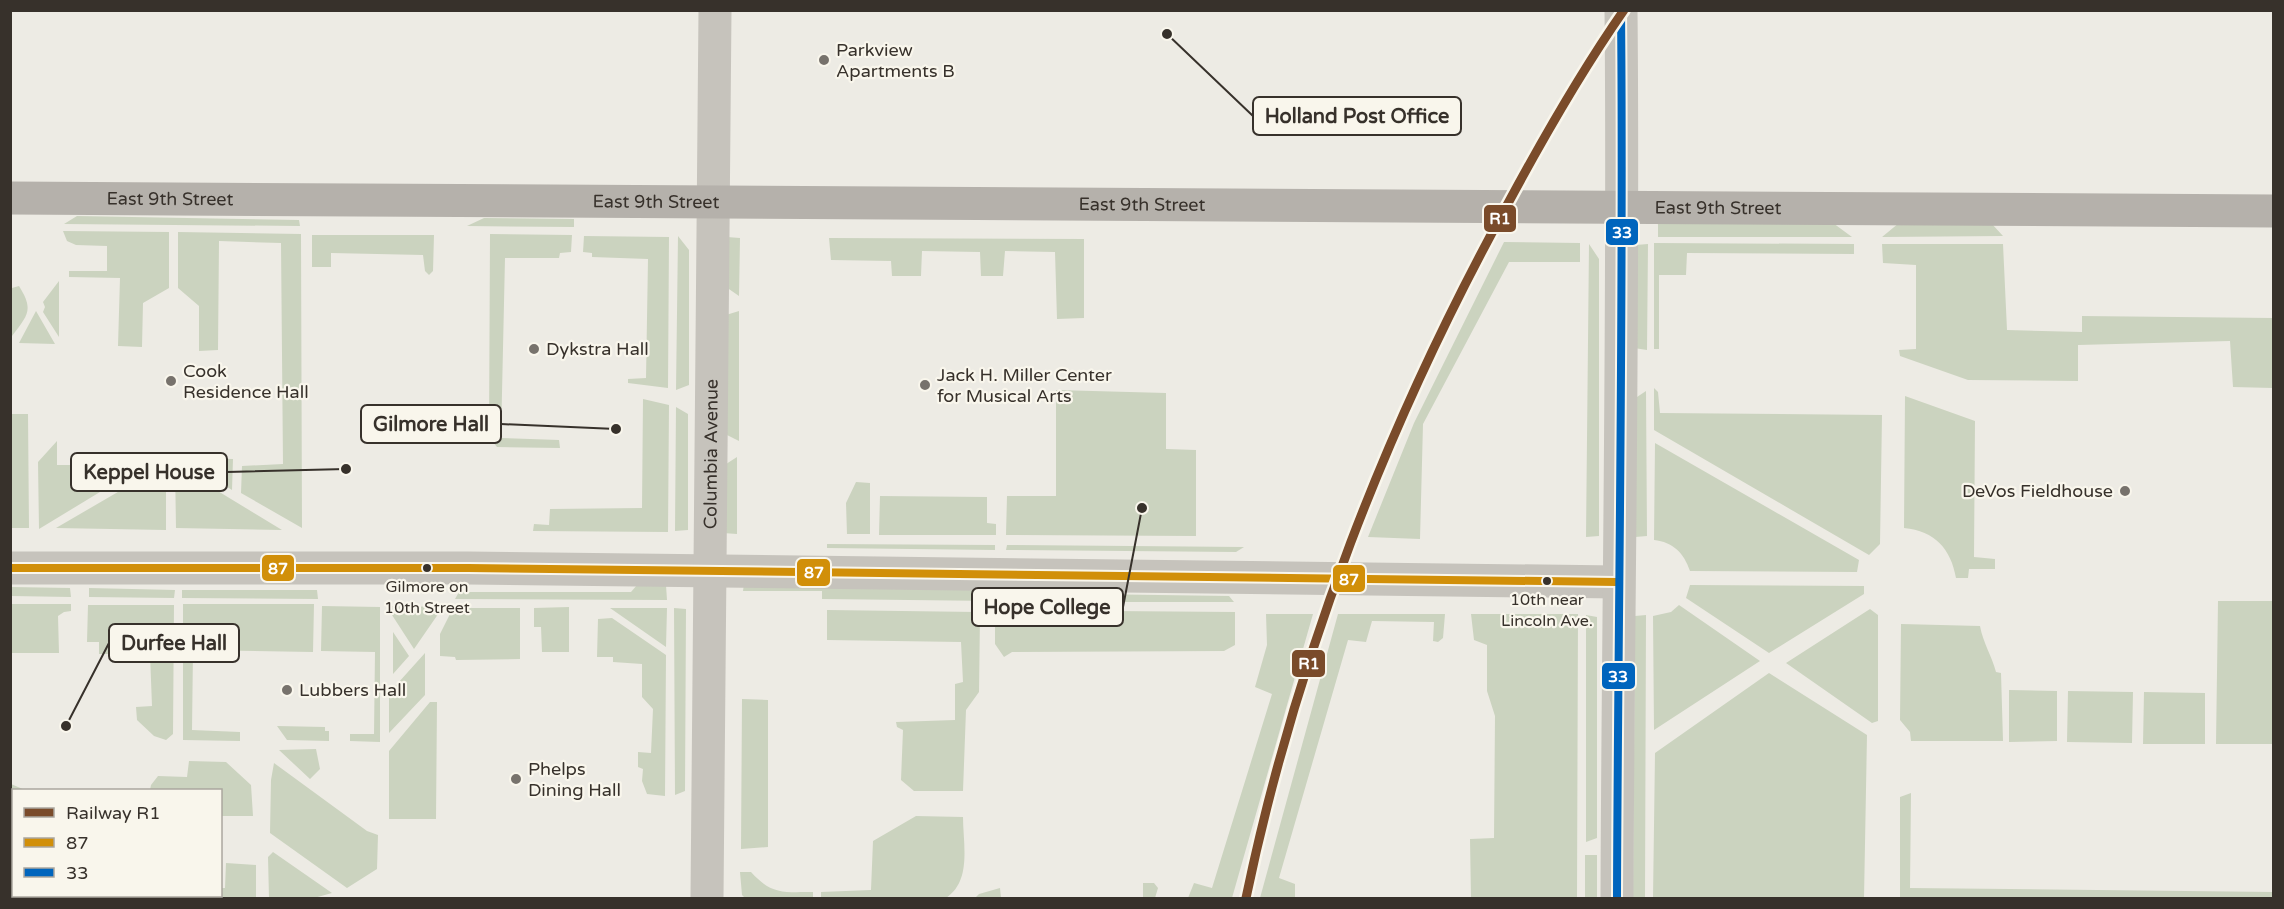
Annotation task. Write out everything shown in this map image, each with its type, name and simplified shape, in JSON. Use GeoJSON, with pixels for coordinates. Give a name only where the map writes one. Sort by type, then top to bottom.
{"type":"FeatureCollection","features":[{"type":"Feature","properties":{"kind":"main road","name":"East 9th Street"},"geometry":{"type":"LineString","coordinates":[[10,198],[2274,211]]}},
{"type":"Feature","properties":{"kind":"street","name":"Columbia Avenue"},"geometry":{"type":"LineString","coordinates":[[707,898],[708,572],[715,10]]}},
{"type":"Feature","properties":{"kind":"street"},"geometry":{"type":"LineString","coordinates":[[1617,898],[1617,582],[1623,209],[1621,10]]}},
{"type":"Feature","properties":{"kind":"street"},"geometry":{"type":"LineString","coordinates":[[10,568],[457,568],[1617,582]]}},
{"type":"Feature","properties":{"kind":"green space"},"geometry":{"type":"Polygon","coordinates":[[[77,216],[299,220],[300,226],[64,224],[77,216]]]}},
{"type":"Feature","properties":{"kind":"green space"},"geometry":{"type":"Polygon","coordinates":[[[484,218],[574,219],[574,227],[467,226],[484,218]]]}},
{"type":"Feature","properties":{"kind":"green space"},"geometry":{"type":"Polygon","coordinates":[[[1658,222],[1833,223],[1852,237],[1658,237],[1658,222]]]}},
{"type":"Feature","properties":{"kind":"green space"},"geometry":{"type":"Polygon","coordinates":[[[1899,223],[1992,224],[2003,236],[1882,237],[1899,223]]]}},
{"type":"Feature","properties":{"kind":"green space"},"geometry":{"type":"Polygon","coordinates":[[[63,231],[169,232],[169,288],[143,303],[142,347],[118,346],[120,278],[69,277],[69,271],[107,271],[107,246],[76,245],[67,241],[63,231]]]}},
{"type":"Feature","properties":{"kind":"green space"},"geometry":{"type":"Polygon","coordinates":[[[178,232],[301,234],[302,528],[241,493],[242,466],[283,464],[281,243],[219,241],[218,350],[199,351],[199,306],[178,288],[178,232]]]}},
{"type":"Feature","properties":{"kind":"green space"},"geometry":{"type":"Polygon","coordinates":[[[490,234],[572,235],[571,252],[560,253],[559,258],[505,258],[501,438],[559,440],[560,448],[497,447],[489,437],[490,234]]]}},
{"type":"Feature","properties":{"kind":"green space"},"geometry":{"type":"Polygon","coordinates":[[[312,235],[434,235],[433,271],[429,275],[425,271],[423,255],[331,253],[331,267],[312,267],[312,235]]]}},
{"type":"Feature","properties":{"kind":"green space"},"geometry":{"type":"Polygon","coordinates":[[[584,236],[669,237],[668,388],[628,383],[628,379],[646,378],[648,259],[592,257],[592,253],[583,252],[584,236]]]}},
{"type":"Feature","properties":{"kind":"green space"},"geometry":{"type":"Polygon","coordinates":[[[678,236],[689,250],[689,385],[676,390],[678,236]]]}},
{"type":"Feature","properties":{"kind":"green space"},"geometry":{"type":"Polygon","coordinates":[[[727,237],[740,238],[739,296],[726,287],[727,237]]]}},
{"type":"Feature","properties":{"kind":"green space"},"geometry":{"type":"Polygon","coordinates":[[[829,238],[1084,239],[1084,318],[1057,319],[1055,252],[1005,251],[1003,276],[981,276],[980,252],[922,251],[921,276],[892,276],[891,261],[831,260],[829,238]]]}},
{"type":"Feature","properties":{"kind":"green space"},"geometry":{"type":"Polygon","coordinates":[[[1504,242],[1580,243],[1580,262],[1509,262],[1423,424],[1420,539],[1368,537],[1414,423],[1504,242]]]}},
{"type":"Feature","properties":{"kind":"green space"},"geometry":{"type":"Polygon","coordinates":[[[1654,243],[1854,244],[1854,254],[1687,253],[1686,275],[1659,275],[1659,349],[1654,349],[1654,243]]]}},
{"type":"Feature","properties":{"kind":"green space"},"geometry":{"type":"Polygon","coordinates":[[[1589,244],[1599,259],[1599,536],[1586,537],[1589,244]]]}},
{"type":"Feature","properties":{"kind":"green space"},"geometry":{"type":"Polygon","coordinates":[[[1648,244],[1647,350],[1634,348],[1636,245],[1648,244]]]}},
{"type":"Feature","properties":{"kind":"green space"},"geometry":{"type":"Polygon","coordinates":[[[1882,244],[2003,244],[2007,330],[2082,332],[2082,316],[2273,318],[2273,388],[2233,387],[2230,341],[2078,345],[2078,381],[1968,380],[1900,356],[1899,350],[1916,349],[1916,265],[1883,263],[1882,244]]]}},
{"type":"Feature","properties":{"kind":"green space"},"geometry":{"type":"Polygon","coordinates":[[[59,281],[59,337],[43,312],[45,307],[43,302],[59,281]]]}},
{"type":"Feature","properties":{"kind":"green space"},"geometry":{"type":"Polygon","coordinates":[[[19,286],[28,307],[22,323],[12,336],[12,288],[19,286]]]}},
{"type":"Feature","properties":{"kind":"green space"},"geometry":{"type":"Polygon","coordinates":[[[36,311],[55,344],[19,343],[36,311]]]}},
{"type":"Feature","properties":{"kind":"green space"},"geometry":{"type":"Polygon","coordinates":[[[739,311],[739,441],[725,434],[726,315],[739,311]]]}},
{"type":"Feature","properties":{"kind":"green space"},"geometry":{"type":"Polygon","coordinates":[[[1654,388],[1658,392],[1660,413],[1882,415],[1880,544],[1869,555],[1654,430],[1654,388]]]}},
{"type":"Feature","properties":{"kind":"green space"},"geometry":{"type":"Polygon","coordinates":[[[1056,390],[1166,393],[1166,449],[1196,450],[1196,536],[1006,535],[1007,496],[1056,496],[1056,390]]]}},
{"type":"Feature","properties":{"kind":"green space"},"geometry":{"type":"Polygon","coordinates":[[[1646,391],[1647,536],[1635,537],[1634,399],[1646,391]]]}},
{"type":"Feature","properties":{"kind":"green space"},"geometry":{"type":"Polygon","coordinates":[[[1905,396],[1975,421],[1974,557],[1995,559],[1995,569],[1969,569],[1968,578],[1956,578],[1950,558],[1940,543],[1924,533],[1904,528],[1905,396]]]}},
{"type":"Feature","properties":{"kind":"green space"},"geometry":{"type":"Polygon","coordinates":[[[643,399],[669,405],[668,532],[533,531],[534,524],[549,525],[550,509],[642,508],[643,399]]]}},
{"type":"Feature","properties":{"kind":"green space"},"geometry":{"type":"Polygon","coordinates":[[[676,407],[688,414],[688,530],[675,531],[676,407]]]}},
{"type":"Feature","properties":{"kind":"green space"},"geometry":{"type":"Polygon","coordinates":[[[11,414],[28,414],[29,528],[11,528],[11,414]]]}},
{"type":"Feature","properties":{"kind":"green space"},"geometry":{"type":"Polygon","coordinates":[[[57,441],[57,465],[100,465],[100,492],[39,529],[38,462],[57,441]]]}},
{"type":"Feature","properties":{"kind":"green space"},"geometry":{"type":"Polygon","coordinates":[[[1655,443],[1859,560],[1857,572],[1690,571],[1685,559],[1677,550],[1667,543],[1654,540],[1655,443]]]}},
{"type":"Feature","properties":{"kind":"green space"},"geometry":{"type":"Polygon","coordinates":[[[737,457],[737,534],[723,533],[723,466],[737,457]]]}},
{"type":"Feature","properties":{"kind":"green space"},"geometry":{"type":"Polygon","coordinates":[[[182,458],[233,459],[232,490],[182,458]]]}},
{"type":"Feature","properties":{"kind":"green space"},"geometry":{"type":"Polygon","coordinates":[[[166,464],[166,530],[56,528],[166,464]]]}},
{"type":"Feature","properties":{"kind":"green space"},"geometry":{"type":"Polygon","coordinates":[[[175,465],[282,530],[176,528],[175,465]]]}},
{"type":"Feature","properties":{"kind":"green space"},"geometry":{"type":"Polygon","coordinates":[[[856,482],[870,483],[870,534],[847,534],[846,503],[856,482]]]}},
{"type":"Feature","properties":{"kind":"green space"},"geometry":{"type":"Polygon","coordinates":[[[880,496],[987,497],[987,523],[996,524],[996,535],[879,535],[880,496]]]}},
{"type":"Feature","properties":{"kind":"green space"},"geometry":{"type":"Polygon","coordinates":[[[827,544],[995,545],[995,550],[827,548],[827,544]]]}},
{"type":"Feature","properties":{"kind":"green space"},"geometry":{"type":"Polygon","coordinates":[[[1007,545],[1244,547],[1236,552],[1006,550],[1007,545]]]}},
{"type":"Feature","properties":{"kind":"green space"},"geometry":{"type":"Polygon","coordinates":[[[744,584],[995,587],[995,601],[822,599],[822,591],[743,591],[744,584]]]}},
{"type":"Feature","properties":{"kind":"green space"},"geometry":{"type":"Polygon","coordinates":[[[637,585],[666,585],[667,600],[455,599],[459,592],[631,592],[637,585]]]}},
{"type":"Feature","properties":{"kind":"green space"},"geometry":{"type":"Polygon","coordinates":[[[1690,585],[1864,586],[1864,594],[1769,653],[1686,598],[1690,585]]]}},
{"type":"Feature","properties":{"kind":"green space"},"geometry":{"type":"Polygon","coordinates":[[[11,587],[70,588],[71,597],[11,596],[11,587]]]}},
{"type":"Feature","properties":{"kind":"green space"},"geometry":{"type":"Polygon","coordinates":[[[89,588],[175,590],[174,598],[89,597],[89,588]]]}},
{"type":"Feature","properties":{"kind":"green space"},"geometry":{"type":"Polygon","coordinates":[[[182,590],[317,590],[318,599],[182,598],[182,590]]]}},
{"type":"Feature","properties":{"kind":"green space"},"geometry":{"type":"Polygon","coordinates":[[[1007,593],[1229,596],[1234,602],[1007,602],[1007,593]]]}},
{"type":"Feature","properties":{"kind":"green space"},"geometry":{"type":"Polygon","coordinates":[[[2218,601],[2273,601],[2273,744],[2216,744],[2218,601]]]}},
{"type":"Feature","properties":{"kind":"green space"},"geometry":{"type":"Polygon","coordinates":[[[11,604],[71,604],[71,611],[58,616],[59,653],[11,653],[11,604]]]}},
{"type":"Feature","properties":{"kind":"green space"},"geometry":{"type":"Polygon","coordinates":[[[183,604],[314,604],[313,652],[193,650],[192,730],[240,732],[240,741],[183,740],[183,604]]]}},
{"type":"Feature","properties":{"kind":"green space"},"geometry":{"type":"Polygon","coordinates":[[[88,605],[174,605],[173,734],[166,740],[154,736],[137,720],[136,707],[152,706],[150,654],[99,654],[99,642],[87,642],[88,605]]]}},
{"type":"Feature","properties":{"kind":"green space"},"geometry":{"type":"Polygon","coordinates":[[[1679,605],[1760,661],[1654,730],[1653,616],[1671,612],[1679,605]]]}},
{"type":"Feature","properties":{"kind":"green space"},"geometry":{"type":"Polygon","coordinates":[[[322,606],[380,607],[380,742],[350,741],[350,734],[374,734],[375,652],[321,651],[322,606]]]}},
{"type":"Feature","properties":{"kind":"green space"},"geometry":{"type":"Polygon","coordinates":[[[392,606],[443,607],[414,649],[392,615],[392,606]]]}},
{"type":"Feature","properties":{"kind":"green space"},"geometry":{"type":"Polygon","coordinates":[[[569,607],[569,652],[542,652],[541,627],[534,627],[534,608],[569,607]]]}},
{"type":"Feature","properties":{"kind":"green space"},"geometry":{"type":"Polygon","coordinates":[[[453,608],[520,608],[520,659],[456,660],[455,657],[440,656],[440,634],[453,608]]]}},
{"type":"Feature","properties":{"kind":"green space"},"geometry":{"type":"Polygon","coordinates":[[[610,608],[667,608],[666,647],[610,608]]]}},
{"type":"Feature","properties":{"kind":"green space"},"geometry":{"type":"Polygon","coordinates":[[[674,608],[686,609],[685,791],[675,795],[674,608]]]}},
{"type":"Feature","properties":{"kind":"green space"},"geometry":{"type":"Polygon","coordinates":[[[1870,609],[1878,615],[1878,721],[1872,723],[1786,663],[1870,609]]]}},
{"type":"Feature","properties":{"kind":"green space"},"geometry":{"type":"Polygon","coordinates":[[[827,610],[977,612],[980,615],[979,692],[966,710],[963,791],[914,791],[901,780],[903,730],[897,727],[896,722],[955,720],[955,684],[963,682],[961,642],[827,640],[827,610]]]}},
{"type":"Feature","properties":{"kind":"green space"},"geometry":{"type":"Polygon","coordinates":[[[995,610],[1235,612],[1235,645],[1224,651],[1012,652],[1004,657],[995,644],[995,610]]]}},
{"type":"Feature","properties":{"kind":"green space"},"geometry":{"type":"Polygon","coordinates":[[[1266,614],[1313,614],[1232,898],[1188,898],[1194,883],[1212,888],[1272,694],[1255,687],[1267,645],[1266,614]]]}},
{"type":"Feature","properties":{"kind":"green space"},"geometry":{"type":"Polygon","coordinates":[[[1338,614],[1445,614],[1443,638],[1438,642],[1433,641],[1434,622],[1372,621],[1366,642],[1348,640],[1279,878],[1295,884],[1295,898],[1260,898],[1338,614]]]}},
{"type":"Feature","properties":{"kind":"green space"},"geometry":{"type":"Polygon","coordinates":[[[1471,614],[1578,614],[1577,898],[1471,898],[1470,839],[1494,838],[1495,716],[1487,691],[1487,645],[1474,640],[1471,614]]]}},
{"type":"Feature","properties":{"kind":"green space"},"geometry":{"type":"Polygon","coordinates":[[[1586,615],[1597,617],[1597,838],[1586,842],[1586,615]]]}},
{"type":"Feature","properties":{"kind":"green space"},"geometry":{"type":"Polygon","coordinates":[[[1646,615],[1645,898],[1633,898],[1635,616],[1646,615]]]}},
{"type":"Feature","properties":{"kind":"green space"},"geometry":{"type":"Polygon","coordinates":[[[612,618],[666,655],[665,796],[647,794],[642,781],[643,769],[638,767],[638,752],[651,753],[653,709],[642,697],[642,664],[613,662],[613,657],[597,657],[598,619],[612,618]]]}},
{"type":"Feature","properties":{"kind":"green space"},"geometry":{"type":"Polygon","coordinates":[[[1901,624],[1980,626],[1996,672],[2001,673],[2003,741],[1911,741],[1910,732],[1900,720],[1901,624]]]}},
{"type":"Feature","properties":{"kind":"green space"},"geometry":{"type":"Polygon","coordinates":[[[393,632],[409,656],[393,674],[393,632]]]}},
{"type":"Feature","properties":{"kind":"green space"},"geometry":{"type":"Polygon","coordinates":[[[425,653],[425,695],[389,733],[389,693],[425,653]]]}},
{"type":"Feature","properties":{"kind":"green space"},"geometry":{"type":"Polygon","coordinates":[[[1769,673],[1867,735],[1864,898],[1653,898],[1655,753],[1769,673]]]}},
{"type":"Feature","properties":{"kind":"green space"},"geometry":{"type":"Polygon","coordinates":[[[2009,690],[2057,691],[2057,741],[2009,742],[2009,690]]]}},
{"type":"Feature","properties":{"kind":"green space"},"geometry":{"type":"Polygon","coordinates":[[[2068,691],[2133,692],[2132,743],[2067,742],[2068,691]]]}},
{"type":"Feature","properties":{"kind":"green space"},"geometry":{"type":"Polygon","coordinates":[[[2144,692],[2205,693],[2205,744],[2143,744],[2144,692]]]}},
{"type":"Feature","properties":{"kind":"green space"},"geometry":{"type":"Polygon","coordinates":[[[742,699],[768,700],[768,847],[741,849],[742,699]]]}},
{"type":"Feature","properties":{"kind":"green space"},"geometry":{"type":"Polygon","coordinates":[[[430,702],[437,702],[436,819],[389,819],[389,751],[430,702]]]}},
{"type":"Feature","properties":{"kind":"green space"},"geometry":{"type":"Polygon","coordinates":[[[277,726],[325,727],[325,731],[329,731],[329,741],[287,740],[277,726]]]}},
{"type":"Feature","properties":{"kind":"green space"},"geometry":{"type":"Polygon","coordinates":[[[316,749],[320,769],[310,779],[279,750],[316,749]]]}},
{"type":"Feature","properties":{"kind":"green space"},"geometry":{"type":"Polygon","coordinates":[[[189,761],[226,762],[251,785],[253,816],[222,816],[222,789],[150,789],[158,776],[187,777],[189,761]]]}},
{"type":"Feature","properties":{"kind":"green space"},"geometry":{"type":"Polygon","coordinates":[[[274,763],[367,831],[378,835],[377,869],[347,888],[270,833],[271,780],[274,763]]]}},
{"type":"Feature","properties":{"kind":"green space"},"geometry":{"type":"Polygon","coordinates":[[[11,784],[23,789],[12,789],[11,844],[11,784]]]}},
{"type":"Feature","properties":{"kind":"green space"},"geometry":{"type":"Polygon","coordinates":[[[1911,793],[1910,888],[2273,892],[2273,898],[1900,898],[1900,797],[1911,793]]]}},
{"type":"Feature","properties":{"kind":"green space"},"geometry":{"type":"Polygon","coordinates":[[[916,816],[963,817],[963,872],[960,882],[946,898],[821,898],[821,892],[871,890],[873,841],[916,816]]]}},
{"type":"Feature","properties":{"kind":"green space"},"geometry":{"type":"Polygon","coordinates":[[[11,850],[12,897],[137,897],[137,898],[11,898],[11,850]]]}},
{"type":"Feature","properties":{"kind":"green space"},"geometry":{"type":"Polygon","coordinates":[[[273,852],[332,893],[314,898],[269,898],[268,857],[273,852]]]}},
{"type":"Feature","properties":{"kind":"green space"},"geometry":{"type":"Polygon","coordinates":[[[1585,855],[1597,855],[1597,898],[1585,898],[1585,855]]]}},
{"type":"Feature","properties":{"kind":"green space"},"geometry":{"type":"Polygon","coordinates":[[[226,863],[256,865],[256,898],[193,898],[222,897],[222,888],[225,888],[226,863]]]}},
{"type":"Feature","properties":{"kind":"green space"},"geometry":{"type":"Polygon","coordinates":[[[740,872],[751,872],[765,885],[779,891],[813,892],[813,898],[745,898],[742,895],[740,872]]]}},
{"type":"Feature","properties":{"kind":"green space"},"geometry":{"type":"Polygon","coordinates":[[[1143,883],[1154,883],[1158,888],[1155,898],[1143,898],[1143,883]]]}},
{"type":"Feature","properties":{"kind":"green space"},"geometry":{"type":"Polygon","coordinates":[[[1000,888],[1001,898],[975,898],[979,894],[1000,888]]]}},
{"type":"Feature","properties":{"kind":"rail line","name":"R1"},"geometry":{"type":"LineString","coordinates":[[1246,898],[1291,719],[1350,543],[1385,457],[1463,289],[1506,207],[1562,107],[1624,10]]}},
{"type":"Feature","properties":{"kind":"transit line","name":"33"},"geometry":{"type":"LineString","coordinates":[[1617,898],[1621,10]]}},
{"type":"Feature","properties":{"kind":"transit line","name":"87"},"geometry":{"type":"LineString","coordinates":[[10,568],[468,568],[1617,582]]}},
{"type":"Feature","properties":{"kind":"place","name":"Holland Post Office"},"geometry":{"type":"Point","coordinates":[1167,34]}},
{"type":"Feature","properties":{"kind":"place","name":"Parkview Apartments B"},"geometry":{"type":"Point","coordinates":[824,60]}},
{"type":"Feature","properties":{"kind":"place","name":"Dykstra Hall"},"geometry":{"type":"Point","coordinates":[534,349]}},
{"type":"Feature","properties":{"kind":"place","name":"Cook Residence Hall"},"geometry":{"type":"Point","coordinates":[171,381]}},
{"type":"Feature","properties":{"kind":"place","name":"Jack H. Miller Center for Musical Arts"},"geometry":{"type":"Point","coordinates":[925,385]}},
{"type":"Feature","properties":{"kind":"place","name":"Gilmore Hall"},"geometry":{"type":"Point","coordinates":[616,429]}},
{"type":"Feature","properties":{"kind":"place","name":"Keppel House"},"geometry":{"type":"Point","coordinates":[346,469]}},
{"type":"Feature","properties":{"kind":"place","name":"DeVos Fieldhouse"},"geometry":{"type":"Point","coordinates":[2125,491]}},
{"type":"Feature","properties":{"kind":"place","name":"Hope College"},"geometry":{"type":"Point","coordinates":[1142,508]}},
{"type":"Feature","properties":{"kind":"place","name":"Gilmore on 10th Street"},"geometry":{"type":"Point","coordinates":[427,568]}},
{"type":"Feature","properties":{"kind":"place","name":"10th near Lincoln Ave."},"geometry":{"type":"Point","coordinates":[1547,581]}},
{"type":"Feature","properties":{"kind":"place","name":"Lubbers Hall"},"geometry":{"type":"Point","coordinates":[287,690]}},
{"type":"Feature","properties":{"kind":"place","name":"Durfee Hall"},"geometry":{"type":"Point","coordinates":[66,726]}},
{"type":"Feature","properties":{"kind":"place","name":"Phelps Dining Hall"},"geometry":{"type":"Point","coordinates":[516,779]}}]}
